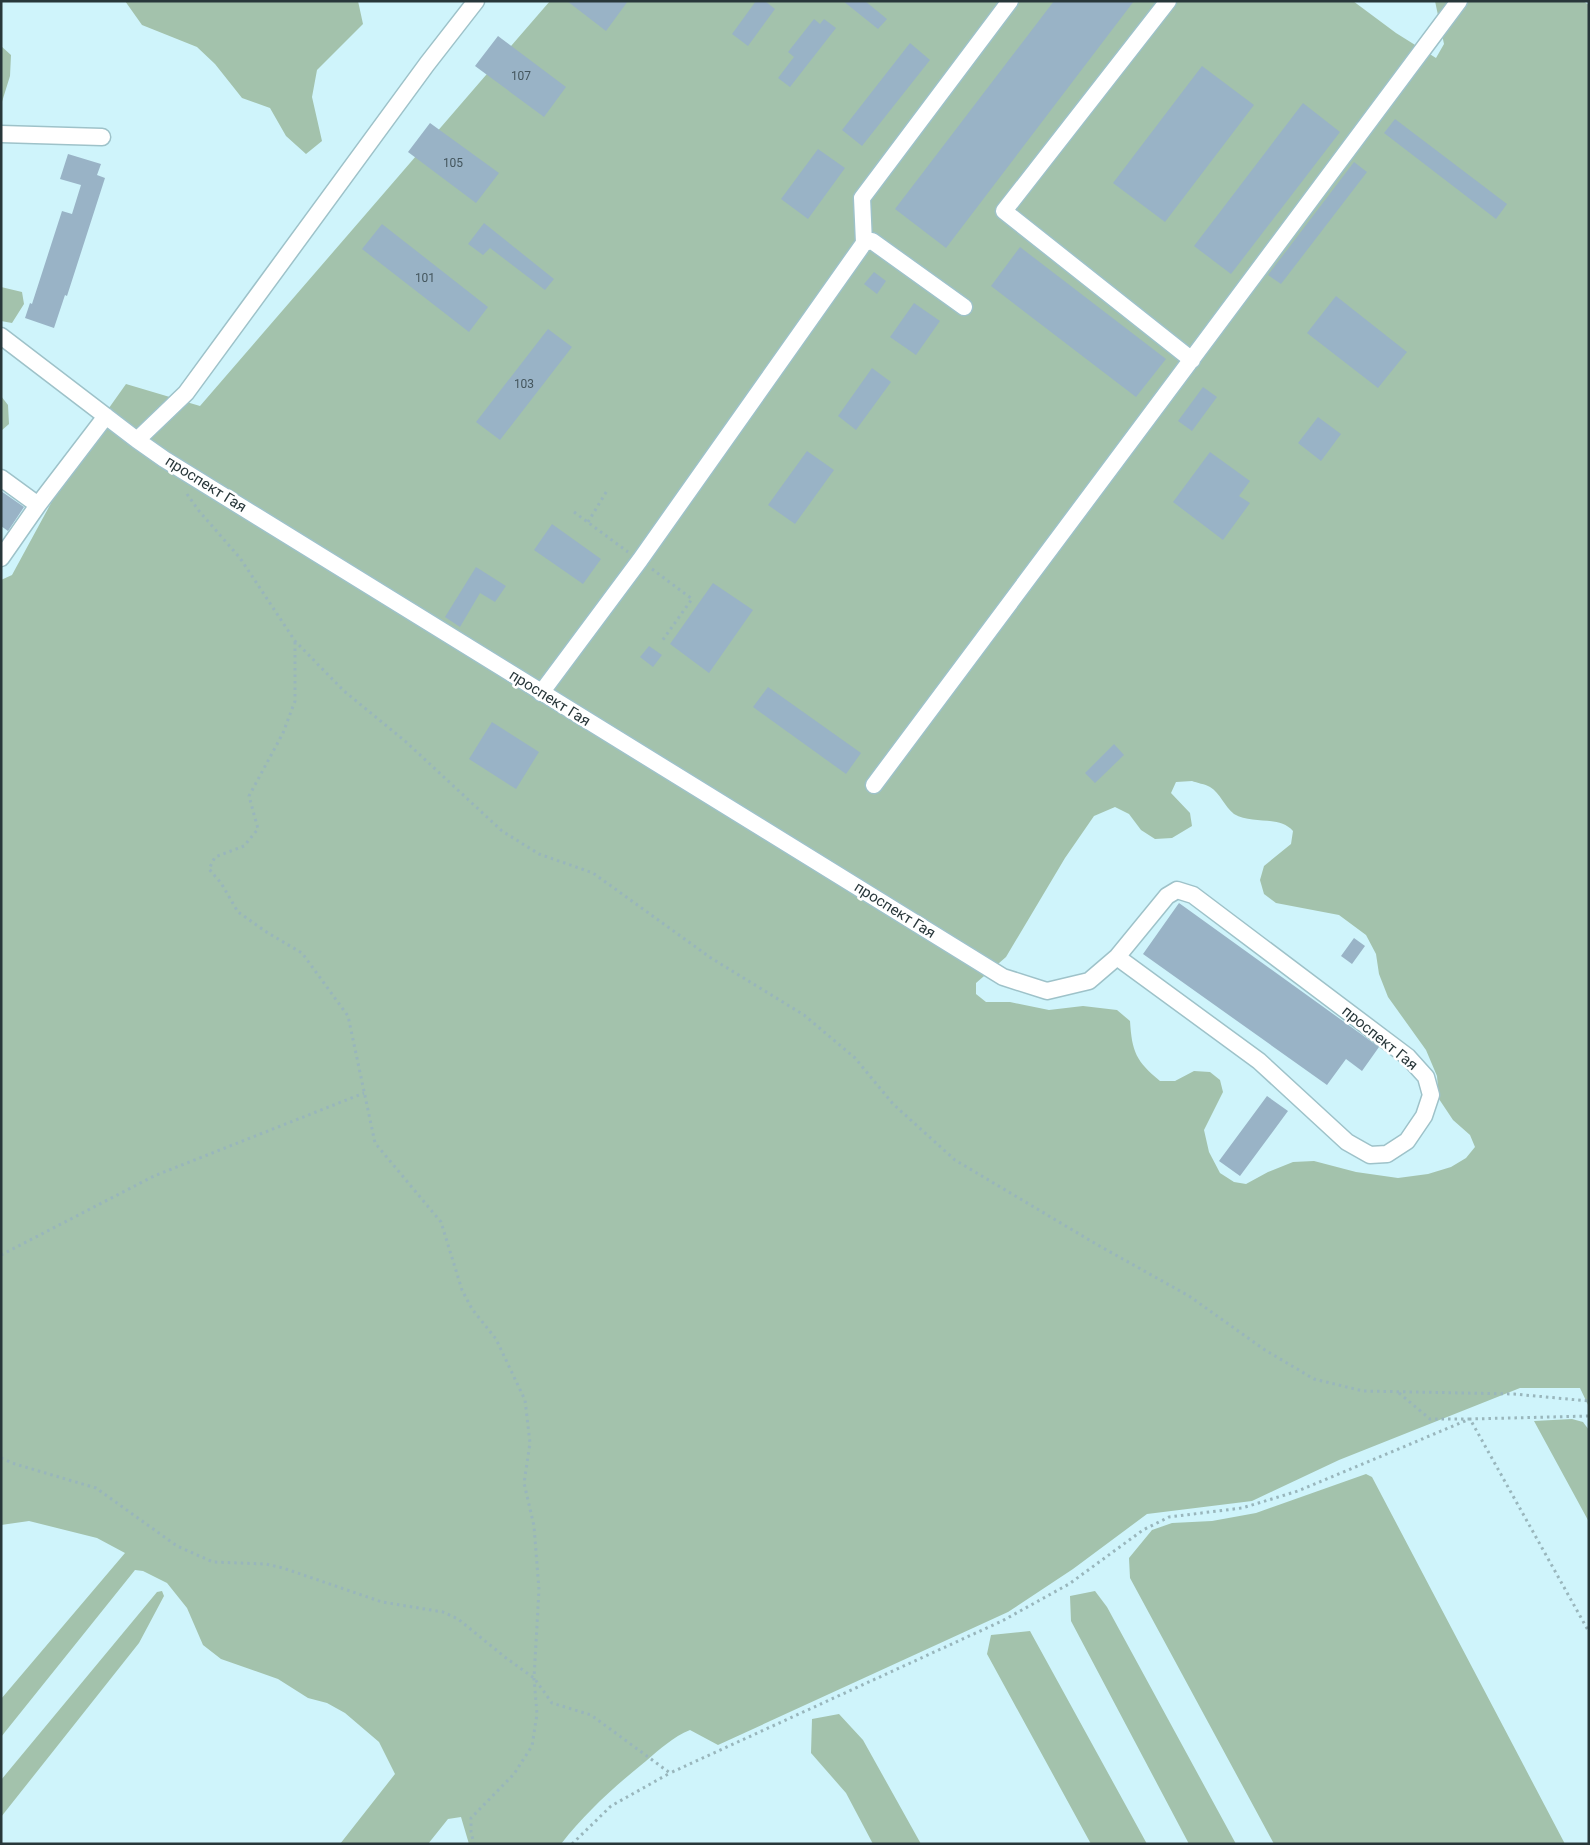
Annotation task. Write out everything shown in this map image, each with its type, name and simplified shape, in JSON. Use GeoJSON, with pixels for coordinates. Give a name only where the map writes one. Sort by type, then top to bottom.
{"type":"FeatureCollection","features":[{"type":"Feature","properties":{"kind":"street"},"geometry":{"type":"LineString","coordinates":[[137,440],[186,393],[427,64],[476,1]]}},
{"type":"Feature","properties":{"kind":"street"},"geometry":{"type":"LineString","coordinates":[[541,692],[640,560],[864,243],[862,198],[1010,1]]}},
{"type":"Feature","properties":{"kind":"street"},"geometry":{"type":"LineString","coordinates":[[1168,1],[1004,211],[1192,360]]}},
{"type":"Feature","properties":{"kind":"street"},"geometry":{"type":"LineString","coordinates":[[874,785],[1459,1]]}},
{"type":"Feature","properties":{"kind":"street"},"geometry":{"type":"LineString","coordinates":[[1,134],[102,137]]}},
{"type":"Feature","properties":{"kind":"street"},"geometry":{"type":"LineString","coordinates":[[864,243],[872,241],[964,307]]}},
{"type":"Feature","properties":{"kind":"street","name":"проспект Гая"},"geometry":{"type":"LineString","coordinates":[[1,336],[164,459],[1003,977],[1047,991],[1089,980],[1116,957],[1167,896],[1177,890],[1193,894],[1408,1057],[1426,1077],[1431,1095],[1424,1116],[1407,1141],[1387,1154],[1370,1155],[1347,1142],[1259,1061],[1116,957]]}},
{"type":"Feature","properties":{"kind":"street"},"geometry":{"type":"LineString","coordinates":[[4,548],[106,416]]}},
{"type":"Feature","properties":{"kind":"street"},"geometry":{"type":"LineString","coordinates":[[1,478],[38,505]]}},
{"type":"Feature","properties":{"kind":"path"},"geometry":{"type":"LineString","coordinates":[[184,488],[199,511],[240,558],[295,641],[344,691],[405,741],[502,831],[539,854],[593,873],[711,958],[804,1015],[855,1058],[893,1104],[955,1160],[1096,1244],[1189,1296],[1265,1350],[1314,1380],[1363,1391],[1514,1394],[1589,1400]]}},
{"type":"Feature","properties":{"kind":"path"},"geometry":{"type":"LineString","coordinates":[[588,522],[608,489]]}},
{"type":"Feature","properties":{"kind":"path"},"geometry":{"type":"LineString","coordinates":[[295,641],[295,701],[284,733],[249,796],[258,829],[244,846],[215,857],[209,869],[221,883],[238,912],[302,953],[348,1016],[375,1143],[441,1222],[462,1290],[472,1309],[496,1340],[524,1400],[530,1443],[524,1483],[534,1526],[539,1590],[534,1678],[537,1714],[532,1746],[514,1774],[471,1818],[471,1832],[474,1844]]}},
{"type":"Feature","properties":{"kind":"path"},"geometry":{"type":"LineString","coordinates":[[1,1255],[154,1176],[364,1093]]}},
{"type":"Feature","properties":{"kind":"path"},"geometry":{"type":"LineString","coordinates":[[1398,1392],[1430,1419],[1589,1416]]}},
{"type":"Feature","properties":{"kind":"path"},"geometry":{"type":"LineString","coordinates":[[1470,1419],[1589,1632]]}},
{"type":"Feature","properties":{"kind":"path"},"geometry":{"type":"LineString","coordinates":[[572,1844],[611,1806],[670,1773],[1002,1621],[1069,1584],[1143,1530],[1169,1517],[1242,1508],[1298,1490],[1470,1419]]}},
{"type":"Feature","properties":{"kind":"path"},"geometry":{"type":"LineString","coordinates":[[1,1458],[15,1464],[96,1488],[177,1546],[213,1562],[266,1564],[382,1602],[443,1612],[458,1619],[534,1678],[552,1703],[591,1715],[670,1773]]}},
{"type":"Feature","properties":{"kind":"green space"},"geometry":{"type":"Polygon","coordinates":[[[125,1],[358,1],[363,24],[317,70],[312,97],[322,141],[306,154],[286,136],[270,108],[242,98],[215,64],[197,47],[142,25],[125,1]]]}},
{"type":"Feature","properties":{"kind":"green space"},"geometry":{"type":"Polygon","coordinates":[[[550,1],[1353,1],[1396,33],[1436,58],[1444,44],[1435,1],[1583,1],[1589,5],[1589,1407],[1580,1388],[1520,1388],[1339,1460],[1252,1501],[1147,1514],[1073,1569],[1008,1612],[718,1745],[690,1730],[678,1736],[612,1790],[580,1821],[561,1844],[469,1844],[461,1817],[448,1819],[428,1844],[340,1844],[395,1774],[379,1742],[345,1713],[327,1703],[308,1698],[278,1679],[221,1659],[203,1645],[187,1608],[167,1583],[143,1571],[135,1570],[1,1737],[1,1699],[125,1553],[97,1538],[29,1521],[1,1525],[1,580],[12,575],[82,446],[126,384],[200,406],[550,1]],[[1192,781],[1176,782],[1171,793],[1190,813],[1192,826],[1172,838],[1155,839],[1141,830],[1129,814],[1115,807],[1094,816],[1065,858],[1006,957],[976,983],[976,994],[986,1002],[1010,1002],[1049,1010],[1083,1006],[1117,1010],[1130,1021],[1132,1041],[1140,1061],[1160,1081],[1175,1081],[1194,1071],[1210,1072],[1220,1080],[1223,1092],[1204,1130],[1209,1152],[1220,1173],[1234,1182],[1246,1184],[1268,1172],[1293,1162],[1314,1161],[1356,1172],[1398,1178],[1428,1174],[1451,1167],[1466,1158],[1475,1147],[1470,1135],[1453,1120],[1439,1099],[1437,1076],[1426,1050],[1388,997],[1379,974],[1376,954],[1366,935],[1339,915],[1276,903],[1264,894],[1260,880],[1264,866],[1291,844],[1293,831],[1281,823],[1249,819],[1234,814],[1214,790],[1192,781]]]}},
{"type":"Feature","properties":{"kind":"green space"},"geometry":{"type":"Polygon","coordinates":[[[1,46],[11,55],[10,76],[1,105],[1,46]]]}},
{"type":"Feature","properties":{"kind":"green space"},"geometry":{"type":"Polygon","coordinates":[[[1,287],[22,292],[24,304],[12,323],[1,321],[1,287]]]}},
{"type":"Feature","properties":{"kind":"green space"},"geometry":{"type":"Polygon","coordinates":[[[1,396],[8,405],[9,424],[1,431],[1,396]]]}},
{"type":"Feature","properties":{"kind":"green space"},"geometry":{"type":"Polygon","coordinates":[[[1572,1419],[1583,1422],[1589,1430],[1589,1522],[1534,1421],[1572,1419]]]}},
{"type":"Feature","properties":{"kind":"green space"},"geometry":{"type":"Polygon","coordinates":[[[1366,1474],[1372,1477],[1565,1844],[1274,1844],[1130,1578],[1129,1558],[1152,1530],[1172,1523],[1212,1521],[1256,1513],[1366,1474]]]}},
{"type":"Feature","properties":{"kind":"green space"},"geometry":{"type":"Polygon","coordinates":[[[162,1591],[164,1596],[139,1643],[1,1817],[1,1780],[157,1592],[162,1591]]]}},
{"type":"Feature","properties":{"kind":"green space"},"geometry":{"type":"Polygon","coordinates":[[[1095,1591],[1107,1607],[1236,1844],[1189,1844],[1071,1621],[1070,1596],[1095,1591]]]}},
{"type":"Feature","properties":{"kind":"green space"},"geometry":{"type":"Polygon","coordinates":[[[1030,1631],[1147,1844],[1091,1844],[987,1654],[991,1635],[1030,1631]]]}},
{"type":"Feature","properties":{"kind":"green space"},"geometry":{"type":"Polygon","coordinates":[[[839,1714],[863,1740],[921,1844],[873,1844],[846,1793],[811,1753],[812,1719],[839,1714]]]}},
{"type":"Feature","properties":{"kind":"building"},"geometry":{"type":"Polygon","coordinates":[[[567,1],[628,1],[606,31],[567,1]]]}},
{"type":"Feature","properties":{"kind":"building"},"geometry":{"type":"Polygon","coordinates":[[[756,1],[765,1],[775,9],[748,46],[732,34],[756,1]]]}},
{"type":"Feature","properties":{"kind":"building"},"geometry":{"type":"Polygon","coordinates":[[[843,1],[865,1],[887,19],[878,29],[843,1]]]}},
{"type":"Feature","properties":{"kind":"building"},"geometry":{"type":"Polygon","coordinates":[[[1054,1],[1134,1],[946,248],[895,209],[1054,1]]]}},
{"type":"Feature","properties":{"kind":"building"},"geometry":{"type":"Polygon","coordinates":[[[814,19],[820,24],[824,19],[836,28],[790,87],[778,78],[794,57],[788,52],[814,19]]]}},
{"type":"Feature","properties":{"kind":"building"},"geometry":{"type":"Polygon","coordinates":[[[498,36],[566,87],[544,117],[475,66],[498,36]]]}},
{"type":"Feature","properties":{"kind":"building"},"geometry":{"type":"Polygon","coordinates":[[[910,43],[930,60],[862,146],[842,130],[910,43]]]}},
{"type":"Feature","properties":{"kind":"building"},"geometry":{"type":"Polygon","coordinates":[[[1202,66],[1254,105],[1165,222],[1113,183],[1202,66]]]}},
{"type":"Feature","properties":{"kind":"building"},"geometry":{"type":"Polygon","coordinates":[[[1303,103],[1340,132],[1231,274],[1194,246],[1303,103]]]}},
{"type":"Feature","properties":{"kind":"building"},"geometry":{"type":"Polygon","coordinates":[[[1395,119],[1507,204],[1496,219],[1384,133],[1395,119]]]}},
{"type":"Feature","properties":{"kind":"building"},"geometry":{"type":"Polygon","coordinates":[[[430,123],[499,173],[476,203],[408,152],[430,123]]]}},
{"type":"Feature","properties":{"kind":"building"},"geometry":{"type":"Polygon","coordinates":[[[818,149],[845,168],[808,219],[781,199],[818,149]]]}},
{"type":"Feature","properties":{"kind":"building"},"geometry":{"type":"Polygon","coordinates":[[[68,154],[101,164],[97,175],[105,178],[67,296],[65,295],[54,328],[25,318],[30,303],[32,304],[62,211],[72,214],[81,185],[60,179],[68,154]]]}},
{"type":"Feature","properties":{"kind":"building"},"geometry":{"type":"Polygon","coordinates":[[[1354,162],[1367,172],[1281,284],[1268,275],[1354,162]]]}},
{"type":"Feature","properties":{"kind":"building"},"geometry":{"type":"Polygon","coordinates":[[[484,223],[554,279],[545,290],[490,248],[483,255],[468,244],[484,223]]]}},
{"type":"Feature","properties":{"kind":"building"},"geometry":{"type":"Polygon","coordinates":[[[382,224],[488,307],[469,332],[362,249],[382,224]]]}},
{"type":"Feature","properties":{"kind":"building"},"geometry":{"type":"Polygon","coordinates":[[[1020,247],[1166,359],[1136,397],[991,286],[1020,247]]]}},
{"type":"Feature","properties":{"kind":"building"},"geometry":{"type":"Polygon","coordinates":[[[874,272],[886,281],[877,294],[864,284],[874,272]]]}},
{"type":"Feature","properties":{"kind":"building"},"geometry":{"type":"Polygon","coordinates":[[[1336,296],[1407,352],[1378,388],[1307,333],[1336,296]]]}},
{"type":"Feature","properties":{"kind":"building"},"geometry":{"type":"Polygon","coordinates":[[[914,303],[940,321],[916,355],[890,337],[914,303]]]}},
{"type":"Feature","properties":{"kind":"building"},"geometry":{"type":"Polygon","coordinates":[[[548,329],[572,347],[500,440],[476,422],[548,329]]]}},
{"type":"Feature","properties":{"kind":"building"},"geometry":{"type":"Polygon","coordinates":[[[872,368],[891,382],[856,430],[838,416],[872,368]]]}},
{"type":"Feature","properties":{"kind":"building"},"geometry":{"type":"Polygon","coordinates":[[[1203,387],[1217,397],[1192,431],[1178,421],[1203,387]]]}},
{"type":"Feature","properties":{"kind":"building"},"geometry":{"type":"Polygon","coordinates":[[[1318,417],[1341,434],[1321,461],[1298,443],[1318,417]]]}},
{"type":"Feature","properties":{"kind":"building"},"geometry":{"type":"Polygon","coordinates":[[[807,451],[834,470],[795,524],[768,505],[807,451]]]}},
{"type":"Feature","properties":{"kind":"building"},"geometry":{"type":"Polygon","coordinates":[[[1210,452],[1250,481],[1239,496],[1250,503],[1223,540],[1173,502],[1210,452]]]}},
{"type":"Feature","properties":{"kind":"building"},"geometry":{"type":"Polygon","coordinates":[[[1,491],[24,507],[8,531],[1,526],[1,491]]]}},
{"type":"Feature","properties":{"kind":"building"},"geometry":{"type":"Polygon","coordinates":[[[552,524],[601,559],[583,584],[534,550],[552,524]]]}},
{"type":"Feature","properties":{"kind":"building"},"geometry":{"type":"Polygon","coordinates":[[[476,567],[506,586],[495,602],[480,593],[460,627],[445,617],[476,567]]]}},
{"type":"Feature","properties":{"kind":"building"},"geometry":{"type":"Polygon","coordinates":[[[713,583],[753,610],[709,673],[670,644],[713,583]]]}},
{"type":"Feature","properties":{"kind":"building"},"geometry":{"type":"Polygon","coordinates":[[[649,646],[662,655],[653,667],[640,657],[649,646]]]}},
{"type":"Feature","properties":{"kind":"building"},"geometry":{"type":"Polygon","coordinates":[[[768,687],[861,753],[846,774],[753,707],[768,687]]]}},
{"type":"Feature","properties":{"kind":"building"},"geometry":{"type":"Polygon","coordinates":[[[492,722],[539,752],[516,789],[469,759],[492,722]]]}},
{"type":"Feature","properties":{"kind":"building"},"geometry":{"type":"Polygon","coordinates":[[[1114,744],[1124,755],[1095,783],[1085,773],[1114,744]]]}},
{"type":"Feature","properties":{"kind":"building"},"geometry":{"type":"Polygon","coordinates":[[[1179,903],[1379,1047],[1362,1071],[1346,1059],[1327,1085],[1143,954],[1179,903]]]}},
{"type":"Feature","properties":{"kind":"building"},"geometry":{"type":"Polygon","coordinates":[[[1354,938],[1365,946],[1352,964],[1341,956],[1354,938]]]}},
{"type":"Feature","properties":{"kind":"building"},"geometry":{"type":"Polygon","coordinates":[[[1267,1096],[1288,1111],[1240,1176],[1219,1161],[1267,1096]]]}}]}
